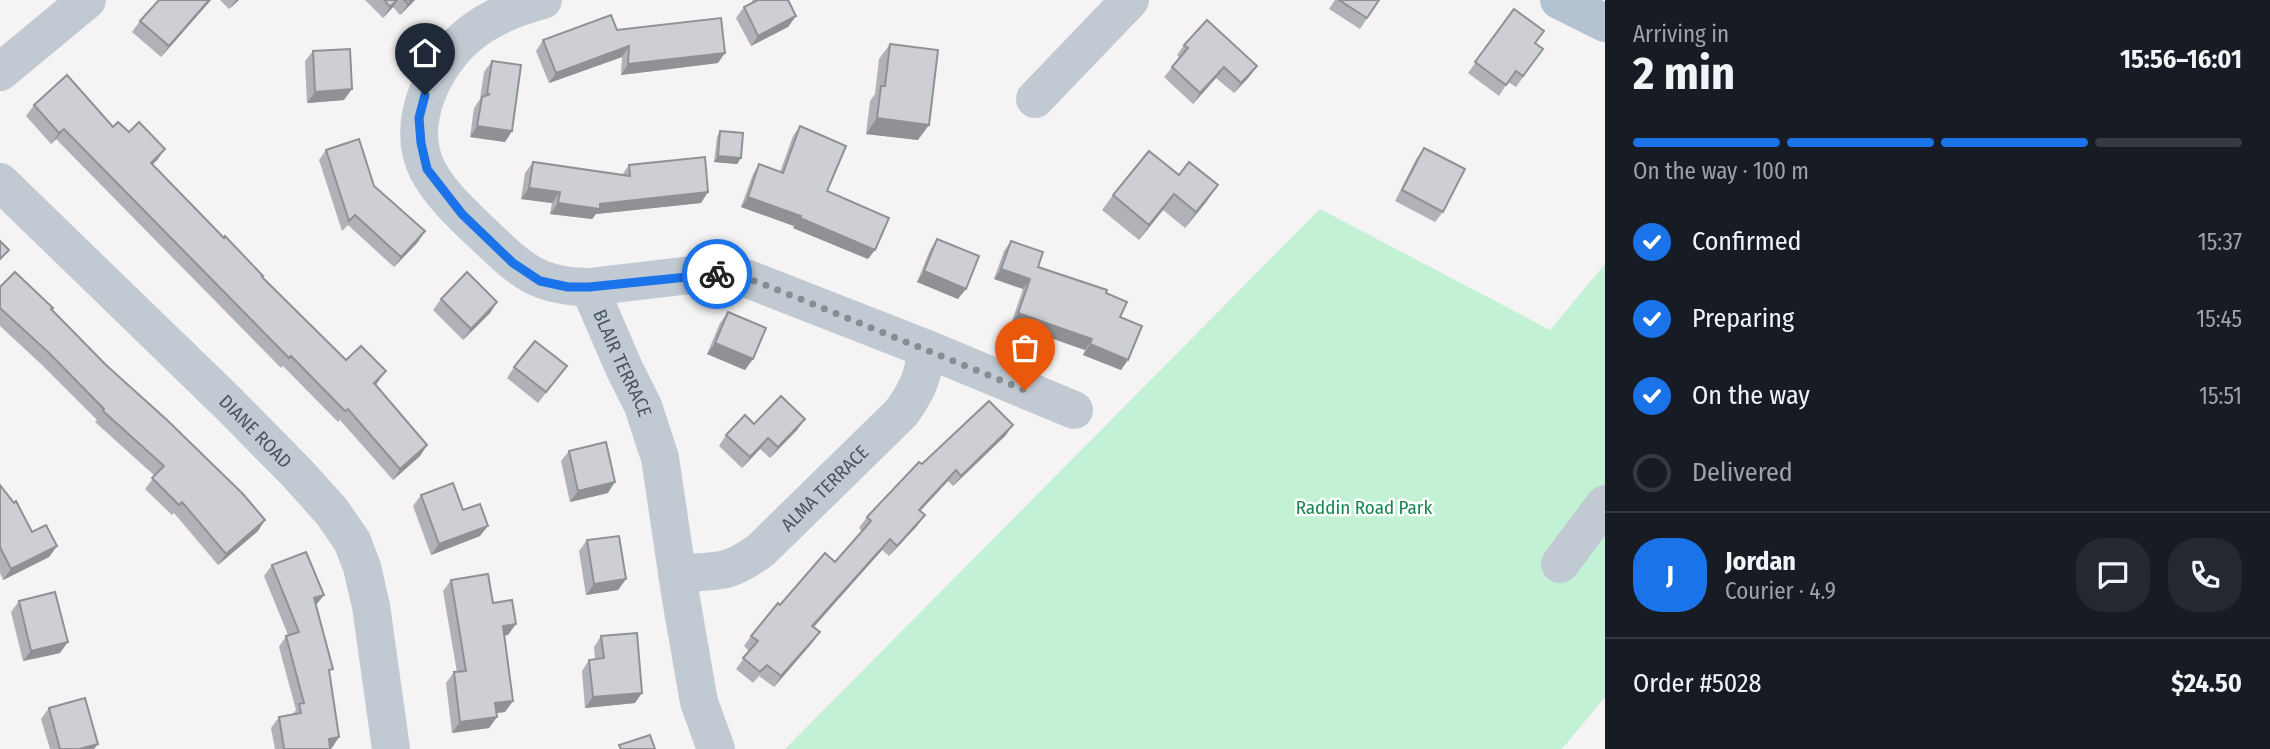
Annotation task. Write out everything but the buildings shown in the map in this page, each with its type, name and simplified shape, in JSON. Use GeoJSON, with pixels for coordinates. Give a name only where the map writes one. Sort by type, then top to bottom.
{"type":"FeatureCollection","features":[{"type":"Feature","properties":{"kind":"main road"},"geometry":{"type":"LineString","coordinates":[[1559,0],[1605,23]]}},
{"type":"Feature","properties":{"kind":"street"},"geometry":{"type":"LineString","coordinates":[[0,72],[87,0]]}},
{"type":"Feature","properties":{"kind":"street","name":"BLAIR TERRACE"},"geometry":{"type":"LineString","coordinates":[[544,0],[475,30],[455,48],[425,95],[419,118],[421,143],[427,169],[442,191],[513,263],[540,281],[568,287],[589,287],[653,433],[666,485],[677,573],[699,702],[716,749]]}},
{"type":"Feature","properties":{"kind":"street"},"geometry":{"type":"LineString","coordinates":[[1035,99],[1130,0]]}},
{"type":"Feature","properties":{"kind":"street","name":"DIANE ROAD"},"geometry":{"type":"LineString","coordinates":[[0,181],[249,424],[323,502],[352,541],[362,566],[371,606],[391,749]]}},
{"type":"Feature","properties":{"kind":"street"},"geometry":{"type":"LineString","coordinates":[[589,287],[721,274],[768,286],[1074,410]]}},
{"type":"Feature","properties":{"kind":"street","name":"ALMA TERRACE"},"geometry":{"type":"LineString","coordinates":[[677,573],[721,571],[739,566],[761,550],[901,413],[915,394],[923,376],[927,349]]}},
{"type":"Feature","properties":{"kind":"street"},"geometry":{"type":"LineString","coordinates":[[1560,564],[1605,504]]}},
{"type":"Feature","properties":{"kind":"green space","name":"Raddin Road Park"},"geometry":{"type":"Polygon","coordinates":[[[1320,209],[1550,330],[1605,264],[1605,697],[1562,749],[785,749],[1320,209]]]}},
{"type":"Feature","properties":{"kind":"way so far"},"geometry":{"type":"LineString","coordinates":[[717,274],[748,279],[768,286],[1025,390]]}},
{"type":"Feature","properties":{"kind":"route"},"geometry":{"type":"LineString","coordinates":[[425,95],[419,118],[427,169],[462,214],[513,263],[540,281],[568,287],[589,287],[717,274]]}}]}
